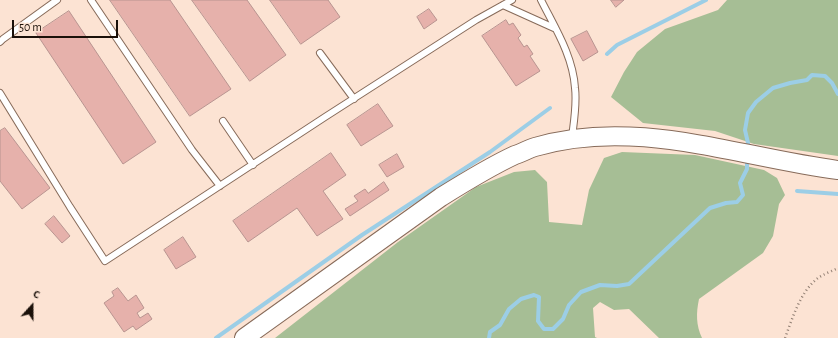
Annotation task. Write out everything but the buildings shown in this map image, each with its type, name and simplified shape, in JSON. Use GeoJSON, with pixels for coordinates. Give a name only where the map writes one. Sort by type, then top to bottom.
{"type":"FeatureCollection","features":[{"type":"Feature","properties":{"kind":"street"},"geometry":{"type":"LineString","coordinates":[[244,338],[434,201],[472,177],[504,160],[533,148],[572,139],[599,136],[665,139],[838,170]]}},
{"type":"Feature","properties":{"kind":"lane"},"geometry":{"type":"LineString","coordinates":[[0,42],[57,0]]}},
{"type":"Feature","properties":{"kind":"lane"},"geometry":{"type":"LineString","coordinates":[[91,0],[192,150],[220,186]]}},
{"type":"Feature","properties":{"kind":"lane"},"geometry":{"type":"LineString","coordinates":[[0,93],[105,261],[476,20],[512,0]]}},
{"type":"Feature","properties":{"kind":"lane"},"geometry":{"type":"LineString","coordinates":[[541,0],[567,53],[573,72],[576,103],[572,139]]}},
{"type":"Feature","properties":{"kind":"lane"},"geometry":{"type":"LineString","coordinates":[[503,5],[554,28]]}},
{"type":"Feature","properties":{"kind":"lane"},"geometry":{"type":"LineString","coordinates":[[320,53],[354,99]]}},
{"type":"Feature","properties":{"kind":"lane"},"geometry":{"type":"LineString","coordinates":[[223,121],[253,165]]}},
{"type":"Feature","properties":{"kind":"path"},"geometry":{"type":"LineString","coordinates":[[784,338],[808,287],[819,277],[838,268]]}},
{"type":"Feature","properties":{"kind":"green space"},"geometry":{"type":"Polygon","coordinates":[[[727,0],[838,0],[838,156],[754,144],[715,131],[643,123],[611,97],[624,72],[637,52],[665,29],[718,10],[727,0]]]}},
{"type":"Feature","properties":{"kind":"green space"},"geometry":{"type":"Polygon","coordinates":[[[622,152],[695,155],[764,170],[777,178],[785,195],[779,204],[773,236],[763,253],[699,299],[697,319],[702,338],[659,338],[629,309],[614,310],[600,302],[593,308],[595,337],[597,338],[275,338],[398,242],[476,187],[514,172],[535,170],[547,182],[549,222],[582,225],[589,190],[604,158],[622,152]]]}},
{"type":"Feature","properties":{"kind":"waterway"},"geometry":{"type":"LineString","coordinates":[[607,54],[617,45],[706,0]]}},
{"type":"Feature","properties":{"kind":"waterway"},"geometry":{"type":"LineString","coordinates":[[748,148],[745,130],[748,113],[756,102],[773,88],[807,80],[812,75],[825,76],[832,83],[838,94]]}},
{"type":"Feature","properties":{"kind":"waterway"},"geometry":{"type":"LineString","coordinates":[[216,338],[362,235],[490,152],[550,108]]}},
{"type":"Feature","properties":{"kind":"waterway"},"geometry":{"type":"LineString","coordinates":[[489,338],[490,332],[500,325],[509,309],[521,299],[534,295],[539,297],[538,321],[544,329],[553,329],[563,319],[569,305],[581,292],[600,285],[617,286],[629,284],[710,208],[726,203],[737,202],[743,195],[740,183],[747,169],[747,159]]}},
{"type":"Feature","properties":{"kind":"waterway"},"geometry":{"type":"LineString","coordinates":[[797,191],[838,194]]}}]}
